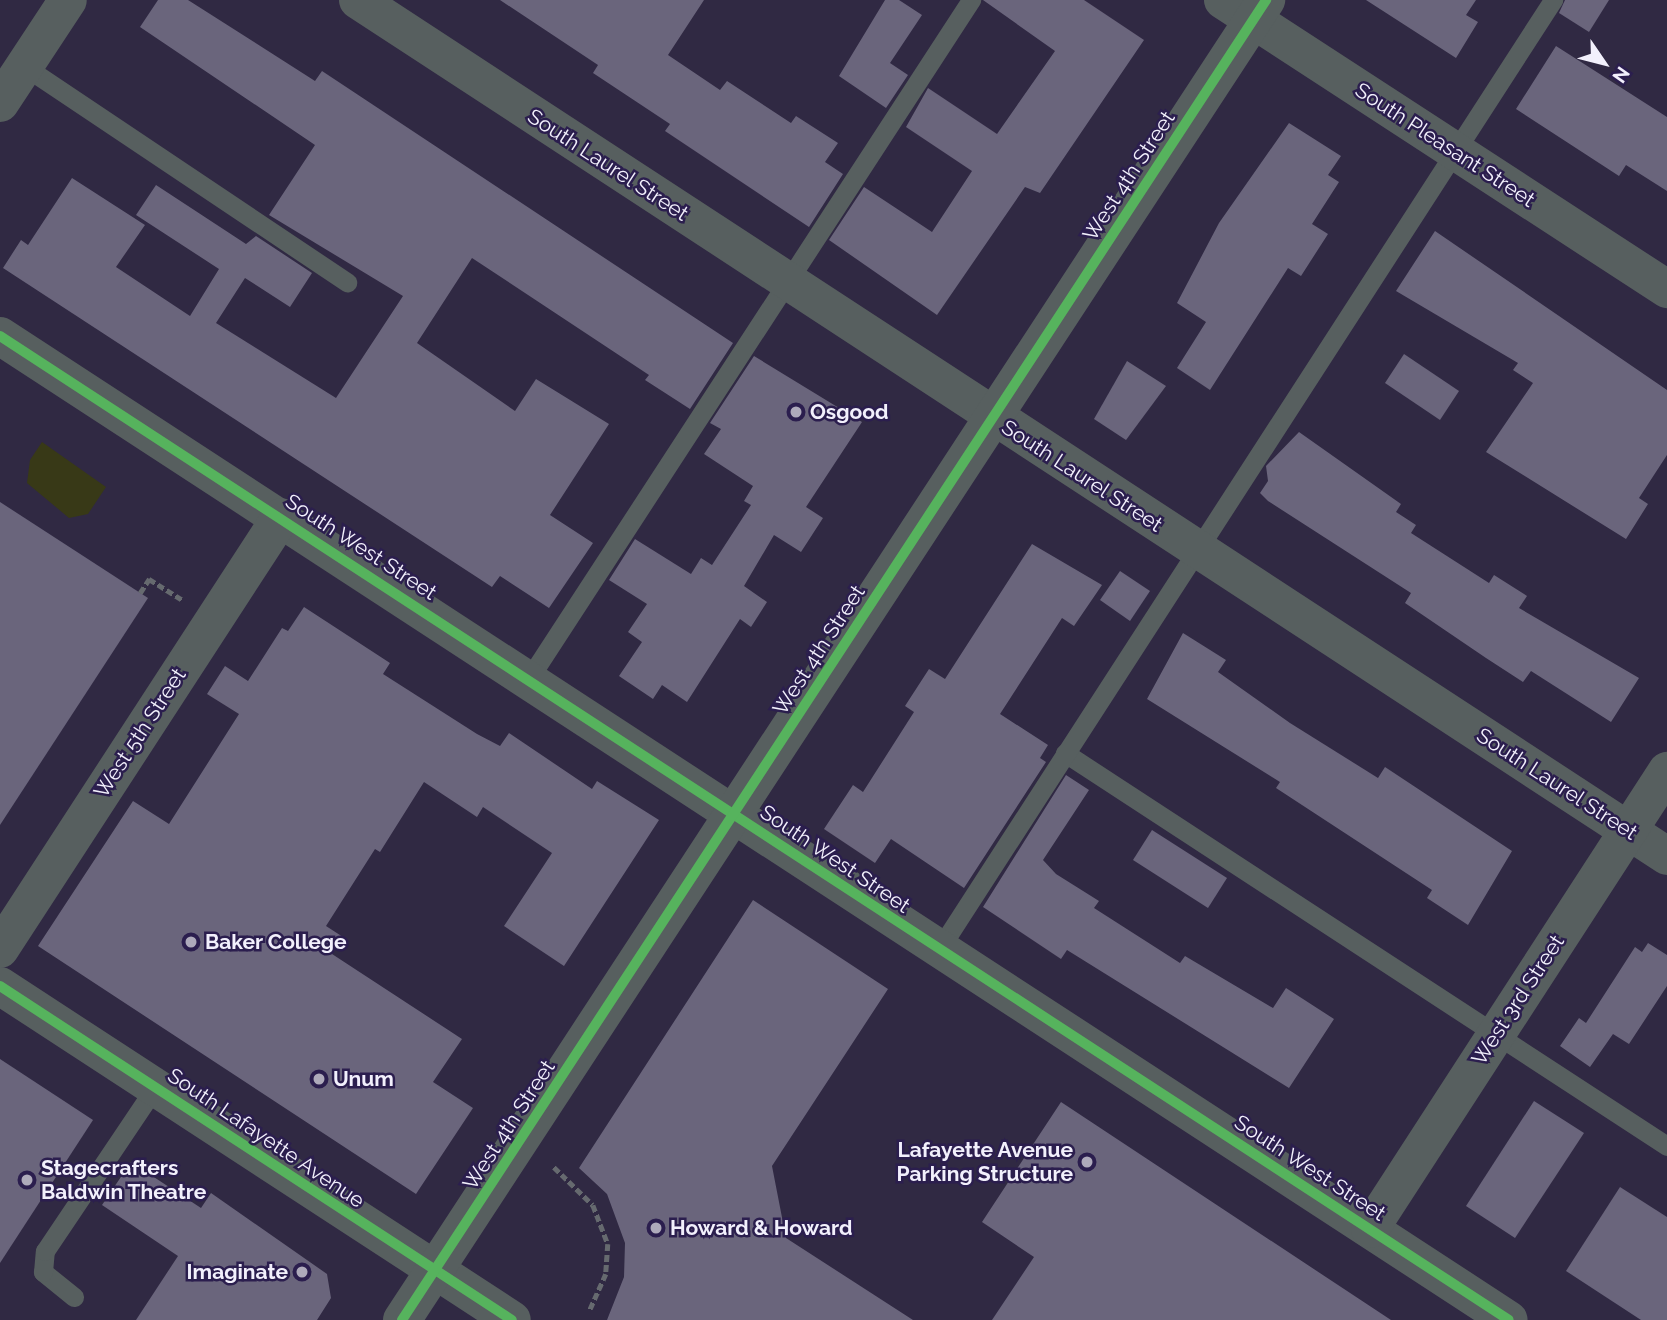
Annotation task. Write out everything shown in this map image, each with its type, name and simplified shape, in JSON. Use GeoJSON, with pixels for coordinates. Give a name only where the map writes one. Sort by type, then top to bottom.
{"type":"FeatureCollection","features":[{"type":"Feature","properties":{"kind":"street"},"geometry":{"type":"LineString","coordinates":[[0,103],[68,0]]}},
{"type":"Feature","properties":{"kind":"street","name":"South Laurel Street"},"geometry":{"type":"LineString","coordinates":[[358,0],[993,419],[1667,856]]}},
{"type":"Feature","properties":{"kind":"street","name":"South Pleasant Street"},"geometry":{"type":"LineString","coordinates":[[1248,6],[1455,152],[1667,289]]}},
{"type":"Feature","properties":{"kind":"street","name":"West 4th Street"},"geometry":{"type":"LineString","coordinates":[[402,1320],[736,815],[993,419],[1248,6]]}},
{"type":"Feature","properties":{"kind":"street","name":"South West Street"},"geometry":{"type":"LineString","coordinates":[[0,336],[736,815],[938,951],[1509,1320]]}},
{"type":"Feature","properties":{"kind":"street","name":"West 5th Street"},"geometry":{"type":"LineString","coordinates":[[0,949],[281,517]]}},
{"type":"Feature","properties":{"kind":"street","name":"West 3rd Street"},"geometry":{"type":"LineString","coordinates":[[1370,1229],[1667,771]]}},
{"type":"Feature","properties":{"kind":"street","name":"South Lafayette Avenue"},"geometry":{"type":"LineString","coordinates":[[0,986],[512,1320]]}},
{"type":"Feature","properties":{"kind":"lane"},"geometry":{"type":"LineString","coordinates":[[528,680],[971,0]]}},
{"type":"Feature","properties":{"kind":"lane"},"geometry":{"type":"LineString","coordinates":[[938,951],[1553,0]]}},
{"type":"Feature","properties":{"kind":"lane"},"geometry":{"type":"LineString","coordinates":[[24,66],[347,282]]}},
{"type":"Feature","properties":{"kind":"lane"},"geometry":{"type":"LineString","coordinates":[[1065,753],[1667,1146]]}},
{"type":"Feature","properties":{"kind":"lane"},"geometry":{"type":"LineString","coordinates":[[74,1297],[43,1272],[45,1251],[155,1087]]}},
{"type":"Feature","properties":{"kind":"path"},"geometry":{"type":"LineString","coordinates":[[140,593],[149,579],[182,600]]}},
{"type":"Feature","properties":{"kind":"path"},"geometry":{"type":"LineString","coordinates":[[554,1167],[593,1205],[608,1244],[606,1274],[590,1310]]}},
{"type":"Feature","properties":{"kind":"shaded area"},"geometry":{"type":"Polygon","coordinates":[[[42,442],[106,487],[88,514],[69,518],[27,483],[30,460],[42,442]]]}},
{"type":"Feature","properties":{"kind":"building"},"geometry":{"type":"Polygon","coordinates":[[[158,0],[188,0],[315,81],[322,71],[733,343],[690,409],[645,380],[649,375],[472,258],[417,343],[515,411],[536,379],[609,424],[550,515],[593,543],[549,608],[500,576],[492,587],[3,268],[21,240],[28,245],[72,178],[145,225],[116,267],[190,316],[219,269],[136,215],[156,185],[246,244],[256,236],[312,273],[290,307],[245,278],[216,323],[336,398],[403,296],[269,215],[315,145],[140,27],[158,0]]]}},
{"type":"Feature","properties":{"kind":"building"},"geometry":{"type":"Polygon","coordinates":[[[500,0],[704,0],[668,55],[720,90],[727,81],[791,123],[796,116],[838,143],[825,162],[843,174],[809,227],[665,131],[670,124],[593,73],[598,65],[500,0]]]}},
{"type":"Feature","properties":{"kind":"building"},"geometry":{"type":"Polygon","coordinates":[[[885,0],[899,0],[922,15],[890,63],[908,75],[886,108],[839,76],[885,0]]]}},
{"type":"Feature","properties":{"kind":"building"},"geometry":{"type":"Polygon","coordinates":[[[983,0],[1084,0],[1144,40],[1040,193],[1025,187],[937,315],[829,240],[864,187],[932,232],[972,171],[906,127],[928,88],[997,134],[1055,51],[983,0]]]}},
{"type":"Feature","properties":{"kind":"building"},"geometry":{"type":"Polygon","coordinates":[[[1366,0],[1476,0],[1466,15],[1478,22],[1456,58],[1366,0]]]}},
{"type":"Feature","properties":{"kind":"building"},"geometry":{"type":"Polygon","coordinates":[[[1565,0],[1609,0],[1589,32],[1559,13],[1565,0]]]}},
{"type":"Feature","properties":{"kind":"building"},"geometry":{"type":"Polygon","coordinates":[[[1556,46],[1667,117],[1667,191],[1626,165],[1619,176],[1516,109],[1556,46]]]}},
{"type":"Feature","properties":{"kind":"building"},"geometry":{"type":"Polygon","coordinates":[[[1289,123],[1341,156],[1328,175],[1339,182],[1312,224],[1328,234],[1301,276],[1288,268],[1210,390],[1177,368],[1206,322],[1177,303],[1219,223],[1289,123]]]}},
{"type":"Feature","properties":{"kind":"building"},"geometry":{"type":"Polygon","coordinates":[[[1435,231],[1667,390],[1667,455],[1639,498],[1648,504],[1626,539],[1486,452],[1533,383],[1513,370],[1518,363],[1396,291],[1435,231]]]}},
{"type":"Feature","properties":{"kind":"building"},"geometry":{"type":"Polygon","coordinates":[[[1404,354],[1459,391],[1440,420],[1385,383],[1404,354]]]}},
{"type":"Feature","properties":{"kind":"building"},"geometry":{"type":"Polygon","coordinates":[[[754,356],[862,422],[806,507],[823,518],[801,552],[774,535],[744,586],[767,602],[751,627],[740,619],[687,702],[662,685],[653,699],[619,676],[642,642],[628,632],[647,604],[609,580],[635,539],[691,574],[701,558],[712,565],[751,505],[744,501],[753,486],[704,454],[721,429],[710,423],[754,356]]]}},
{"type":"Feature","properties":{"kind":"building"},"geometry":{"type":"Polygon","coordinates":[[[1127,361],[1166,386],[1126,440],[1094,419],[1127,361]]]}},
{"type":"Feature","properties":{"kind":"building"},"geometry":{"type":"Polygon","coordinates":[[[1299,432],[1401,504],[1396,512],[1416,525],[1411,533],[1489,583],[1494,575],[1527,596],[1519,608],[1639,678],[1611,722],[1531,671],[1523,682],[1405,603],[1411,593],[1268,501],[1260,493],[1268,481],[1266,466],[1299,432]]]}},
{"type":"Feature","properties":{"kind":"building"},"geometry":{"type":"Polygon","coordinates":[[[0,502],[148,598],[0,825],[0,502]]]}},
{"type":"Feature","properties":{"kind":"building"},"geometry":{"type":"Polygon","coordinates":[[[1032,544],[1102,585],[1074,626],[1062,618],[1000,714],[1048,745],[1040,758],[1046,762],[964,888],[891,839],[875,863],[824,829],[853,785],[863,792],[914,712],[905,706],[929,669],[945,679],[1032,544]]]}},
{"type":"Feature","properties":{"kind":"building"},"geometry":{"type":"Polygon","coordinates":[[[1120,571],[1150,591],[1130,621],[1100,600],[1120,571]]]}},
{"type":"Feature","properties":{"kind":"building"},"geometry":{"type":"Polygon","coordinates":[[[304,607],[390,663],[383,674],[477,734],[500,746],[509,733],[592,789],[597,781],[659,820],[564,966],[504,926],[552,853],[483,807],[477,817],[424,782],[380,852],[375,849],[326,926],[343,937],[332,954],[462,1039],[433,1082],[473,1108],[416,1194],[38,946],[133,801],[169,824],[239,714],[207,694],[225,666],[248,681],[282,628],[288,631],[304,607]]]}},
{"type":"Feature","properties":{"kind":"building"},"geometry":{"type":"Polygon","coordinates":[[[1183,633],[1226,660],[1218,672],[1290,723],[1378,778],[1385,767],[1512,851],[1468,925],[1427,898],[1432,890],[1276,788],[1280,782],[1147,699],[1183,633]]]}},
{"type":"Feature","properties":{"kind":"building"},"geometry":{"type":"Polygon","coordinates":[[[1066,775],[1089,790],[1043,860],[1056,874],[1099,901],[1094,908],[1180,963],[1185,956],[1273,1008],[1286,988],[1334,1019],[1289,1088],[1067,950],[1061,959],[983,907],[1066,775]]]}},
{"type":"Feature","properties":{"kind":"building"},"geometry":{"type":"Polygon","coordinates":[[[1152,830],[1227,878],[1208,908],[1133,860],[1152,830]]]}},
{"type":"Feature","properties":{"kind":"building"},"geometry":{"type":"Polygon","coordinates":[[[753,900],[888,989],[772,1166],[786,1238],[913,1320],[607,1320],[624,1277],[625,1243],[607,1194],[579,1168],[753,900]]]}},
{"type":"Feature","properties":{"kind":"building"},"geometry":{"type":"Polygon","coordinates":[[[1648,943],[1667,955],[1667,986],[1629,1044],[1613,1034],[1590,1067],[1560,1046],[1579,1018],[1586,1023],[1635,947],[1642,952],[1648,943]]]}},
{"type":"Feature","properties":{"kind":"building","name":"Stagecrafters Baldwin Theatre"},"geometry":{"type":"Polygon","coordinates":[[[0,1059],[93,1120],[0,1263],[0,1059]]]}},
{"type":"Feature","properties":{"kind":"building"},"geometry":{"type":"Polygon","coordinates":[[[1534,1101],[1584,1133],[1515,1238],[1466,1206],[1534,1101]]]}},
{"type":"Feature","properties":{"kind":"building","name":"Lafayette Avenue Parking Structure"},"geometry":{"type":"Polygon","coordinates":[[[1061,1102],[1391,1320],[992,1320],[1034,1257],[982,1222],[1061,1102]]]}},
{"type":"Feature","properties":{"kind":"building"},"geometry":{"type":"Polygon","coordinates":[[[131,1162],[201,1208],[211,1193],[327,1274],[331,1298],[317,1320],[136,1320],[178,1256],[102,1205],[131,1162]]]}},
{"type":"Feature","properties":{"kind":"building"},"geometry":{"type":"Polygon","coordinates":[[[1620,1187],[1667,1217],[1667,1320],[1641,1320],[1566,1271],[1620,1187]]]}},
{"type":"Feature","properties":{"kind":"cycle path"},"geometry":{"type":"LineString","coordinates":[[402,1320],[1266,0]]}},
{"type":"Feature","properties":{"kind":"cycle path"},"geometry":{"type":"LineString","coordinates":[[0,336],[1509,1320]]}},
{"type":"Feature","properties":{"kind":"cycle path"},"geometry":{"type":"LineString","coordinates":[[0,986],[512,1320]]}},
{"type":"Feature","properties":{"kind":"place","name":"Osgood"},"geometry":{"type":"Point","coordinates":[796,412]}},
{"type":"Feature","properties":{"kind":"place","name":"Baker College"},"geometry":{"type":"Point","coordinates":[191,942]}},
{"type":"Feature","properties":{"kind":"place","name":"Unum"},"geometry":{"type":"Point","coordinates":[319,1079]}},
{"type":"Feature","properties":{"kind":"place","name":"Lafayette Avenue Parking Structure"},"geometry":{"type":"Point","coordinates":[1087,1162]}},
{"type":"Feature","properties":{"kind":"place","name":"Stagecrafters Baldwin Theatre"},"geometry":{"type":"Point","coordinates":[27,1180]}},
{"type":"Feature","properties":{"kind":"place","name":"Howard & Howard"},"geometry":{"type":"Point","coordinates":[656,1228]}},
{"type":"Feature","properties":{"kind":"place","name":"Imaginate"},"geometry":{"type":"Point","coordinates":[302,1272]}}]}
